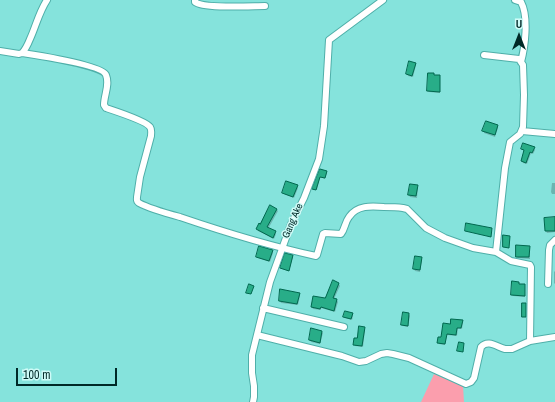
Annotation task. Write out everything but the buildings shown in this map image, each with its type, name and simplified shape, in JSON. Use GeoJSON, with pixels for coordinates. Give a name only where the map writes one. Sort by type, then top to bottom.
{"type":"FeatureCollection","features":[{"type":"Feature","properties":{"kind":"street"},"geometry":{"type":"LineString","coordinates":[[22,53],[32,34],[39,14],[47,0]]}},
{"type":"Feature","properties":{"kind":"street"},"geometry":{"type":"LineString","coordinates":[[195,0],[196,4],[208,6],[265,6]]}},
{"type":"Feature","properties":{"kind":"street","name":"Gang Ake"},"geometry":{"type":"LineString","coordinates":[[253,402],[254,386],[252,356],[270,282],[291,224],[304,198],[319,159],[324,126],[329,40],[383,0]]}},
{"type":"Feature","properties":{"kind":"street"},"geometry":{"type":"LineString","coordinates":[[496,252],[505,168],[510,142],[520,134],[524,128],[522,62],[526,38],[525,12],[521,2],[515,0]]}},
{"type":"Feature","properties":{"kind":"street"},"geometry":{"type":"LineString","coordinates":[[0,50],[62,60],[90,66],[104,72],[108,84],[104,105],[106,108],[133,117],[150,126],[152,130],[140,177],[137,197],[138,202],[150,208],[205,226],[316,256],[323,234],[341,234],[346,222],[355,210],[367,206],[407,209],[426,228],[445,238],[473,248],[496,252],[511,261],[528,264],[531,267],[530,341]]}},
{"type":"Feature","properties":{"kind":"street"},"geometry":{"type":"LineString","coordinates":[[484,55],[513,57],[522,62]]}},
{"type":"Feature","properties":{"kind":"street"},"geometry":{"type":"LineString","coordinates":[[522,131],[555,134]]}},
{"type":"Feature","properties":{"kind":"street"},"geometry":{"type":"LineString","coordinates":[[548,284],[549,250],[550,246],[555,240]]}},
{"type":"Feature","properties":{"kind":"street"},"geometry":{"type":"LineString","coordinates":[[263,308],[344,327]]}},
{"type":"Feature","properties":{"kind":"street"},"geometry":{"type":"LineString","coordinates":[[257,335],[342,356],[359,362],[366,361],[381,354],[393,354],[409,358],[466,384],[474,378],[481,347],[484,344],[488,343],[504,349],[512,349],[530,341],[555,337]]}},
{"type":"Feature","properties":{"kind":"shaded area"},"geometry":{"type":"Polygon","coordinates":[[[434,374],[463,386],[464,402],[421,402],[434,374]]]}}]}
